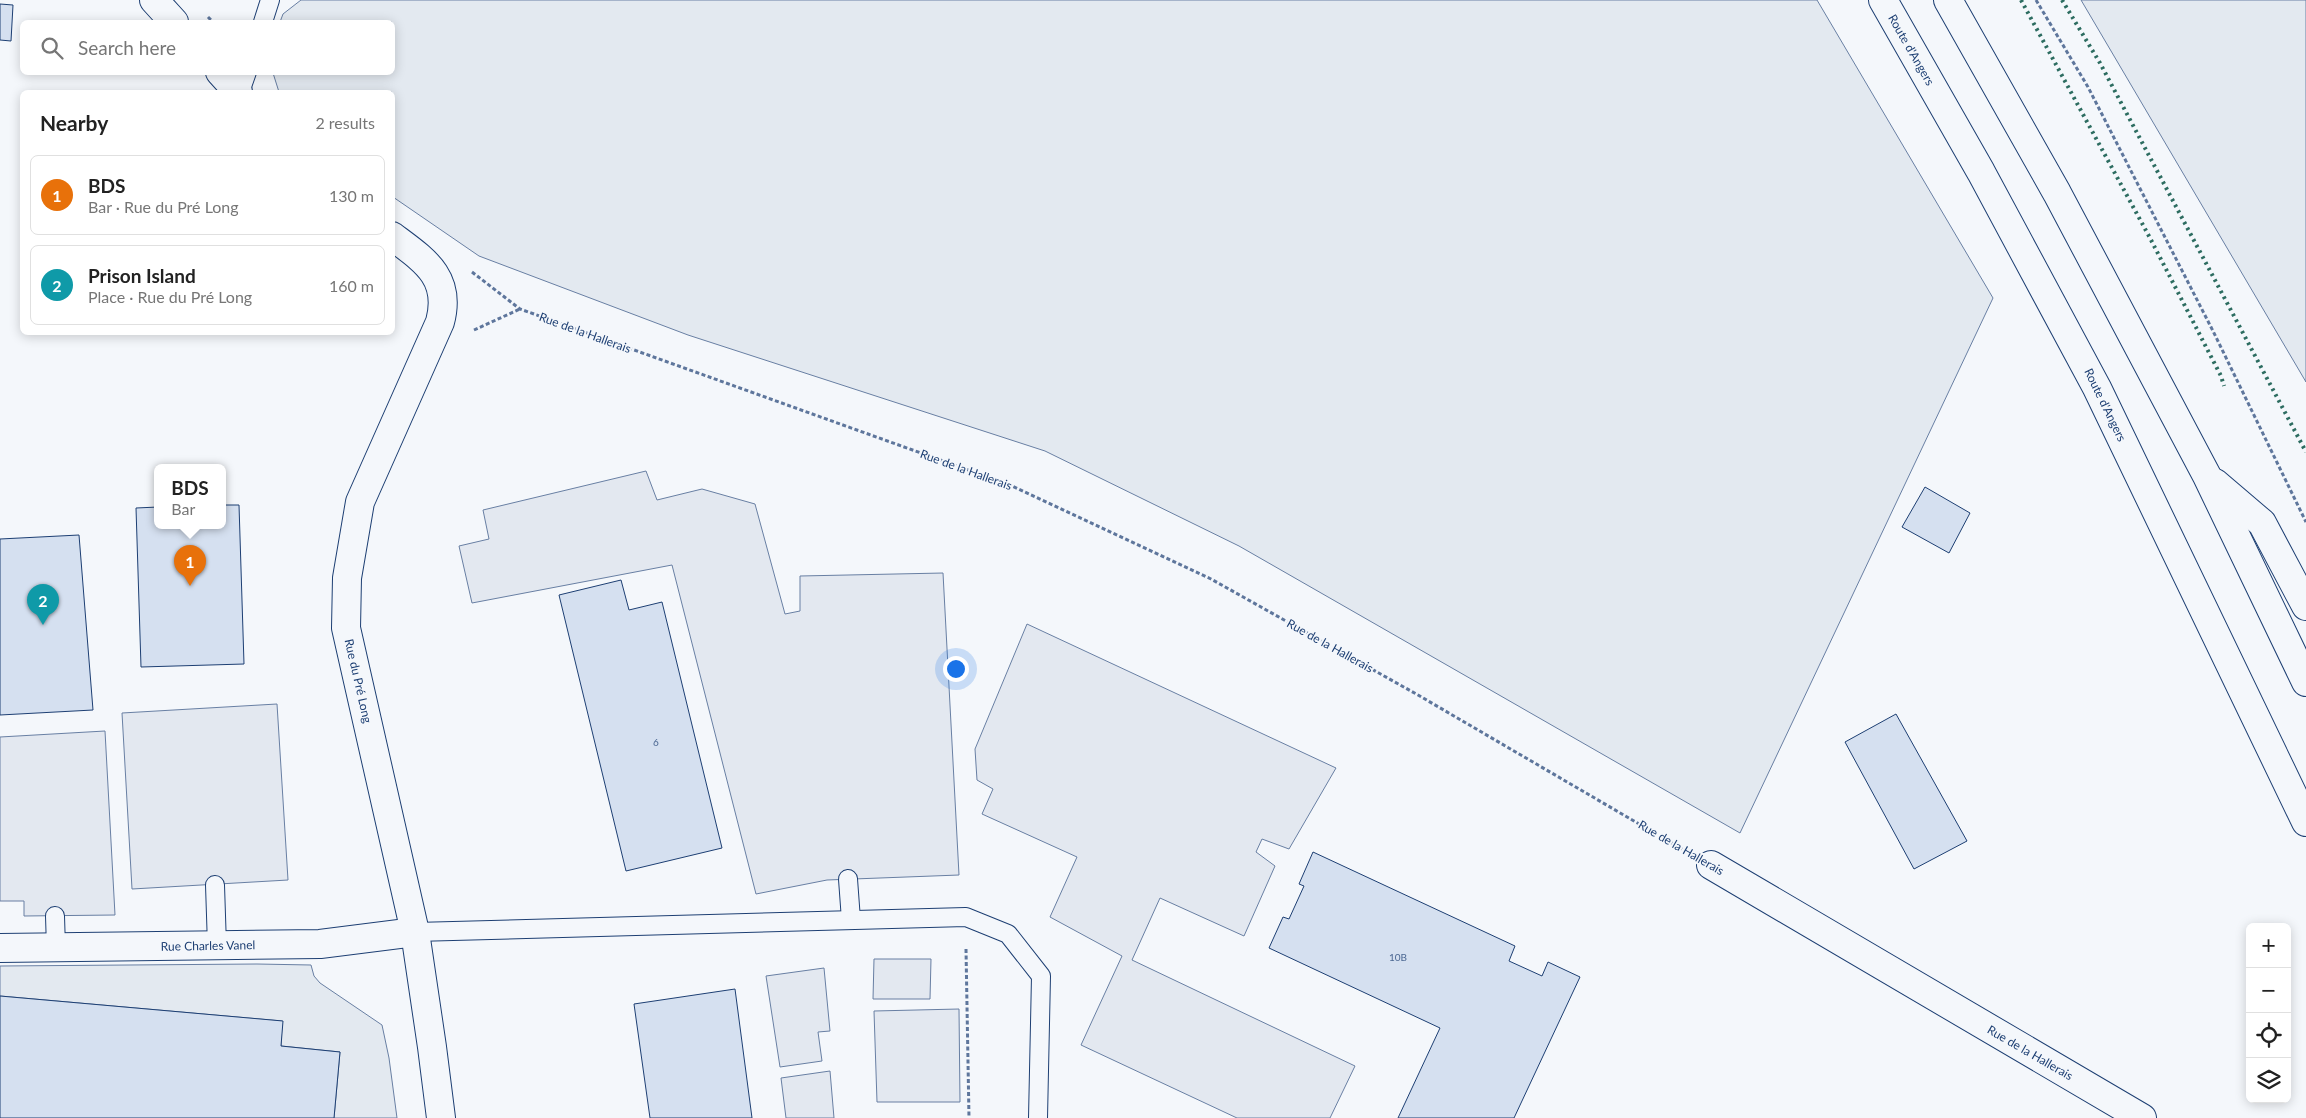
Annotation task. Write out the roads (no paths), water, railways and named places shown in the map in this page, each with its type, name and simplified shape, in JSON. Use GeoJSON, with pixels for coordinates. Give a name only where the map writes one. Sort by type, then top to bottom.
{"type":"FeatureCollection","features":[{"type":"Feature","properties":{"kind":"main road"},"geometry":{"type":"LineString","coordinates":[[154,0],[172,20]]}},
{"type":"Feature","properties":{"kind":"main road","name":"Route d'Angers"},"geometry":{"type":"LineString","coordinates":[[1883,0],[1981,172],[2097,388],[2306,822]]}},
{"type":"Feature","properties":{"kind":"main road"},"geometry":{"type":"LineString","coordinates":[[1948,0],[2057,193],[2207,476],[2306,682]]}},
{"type":"Feature","properties":{"kind":"main road"},"geometry":{"type":"LineString","coordinates":[[223,75],[237,90]]}},
{"type":"Feature","properties":{"kind":"main road","name":"Rue du Pré Long"},"geometry":{"type":"LineString","coordinates":[[395,238],[425,260],[439,282],[443,309],[440,322],[360,502],[346,578],[346,628],[415,932],[441,1118]]}},
{"type":"Feature","properties":{"kind":"main road"},"geometry":{"type":"LineString","coordinates":[[2207,476],[2262,523],[2306,606]]}},
{"type":"Feature","properties":{"kind":"main road","name":"Rue de la Hallerais"},"geometry":{"type":"LineString","coordinates":[[1710,866],[2142,1118]]}},
{"type":"Feature","properties":{"kind":"main road","name":"Rue Charles Vanel"},"geometry":{"type":"LineString","coordinates":[[0,948],[320,944],[415,932]]}},
{"type":"Feature","properties":{"kind":"lane"},"geometry":{"type":"LineString","coordinates":[[264,20],[270,0]]}},
{"type":"Feature","properties":{"kind":"lane"},"geometry":{"type":"LineString","coordinates":[[240,90],[246,75]]}},
{"type":"Feature","properties":{"kind":"lane"},"geometry":{"type":"LineString","coordinates":[[848,879],[851,920]]}},
{"type":"Feature","properties":{"kind":"lane"},"geometry":{"type":"LineString","coordinates":[[215,885],[217,946]]}},
{"type":"Feature","properties":{"kind":"lane"},"geometry":{"type":"LineString","coordinates":[[55,916],[56,948]]}},
{"type":"Feature","properties":{"kind":"lane"},"geometry":{"type":"LineString","coordinates":[[415,932],[966,917],[1008,934],[1041,976],[1038,1118]]}},
{"type":"Feature","properties":{"kind":"place","name":"BDS"},"geometry":{"type":"Point","coordinates":[190,586]}},
{"type":"Feature","properties":{"kind":"place","name":"Prison Island"},"geometry":{"type":"Point","coordinates":[43,625]}}]}
